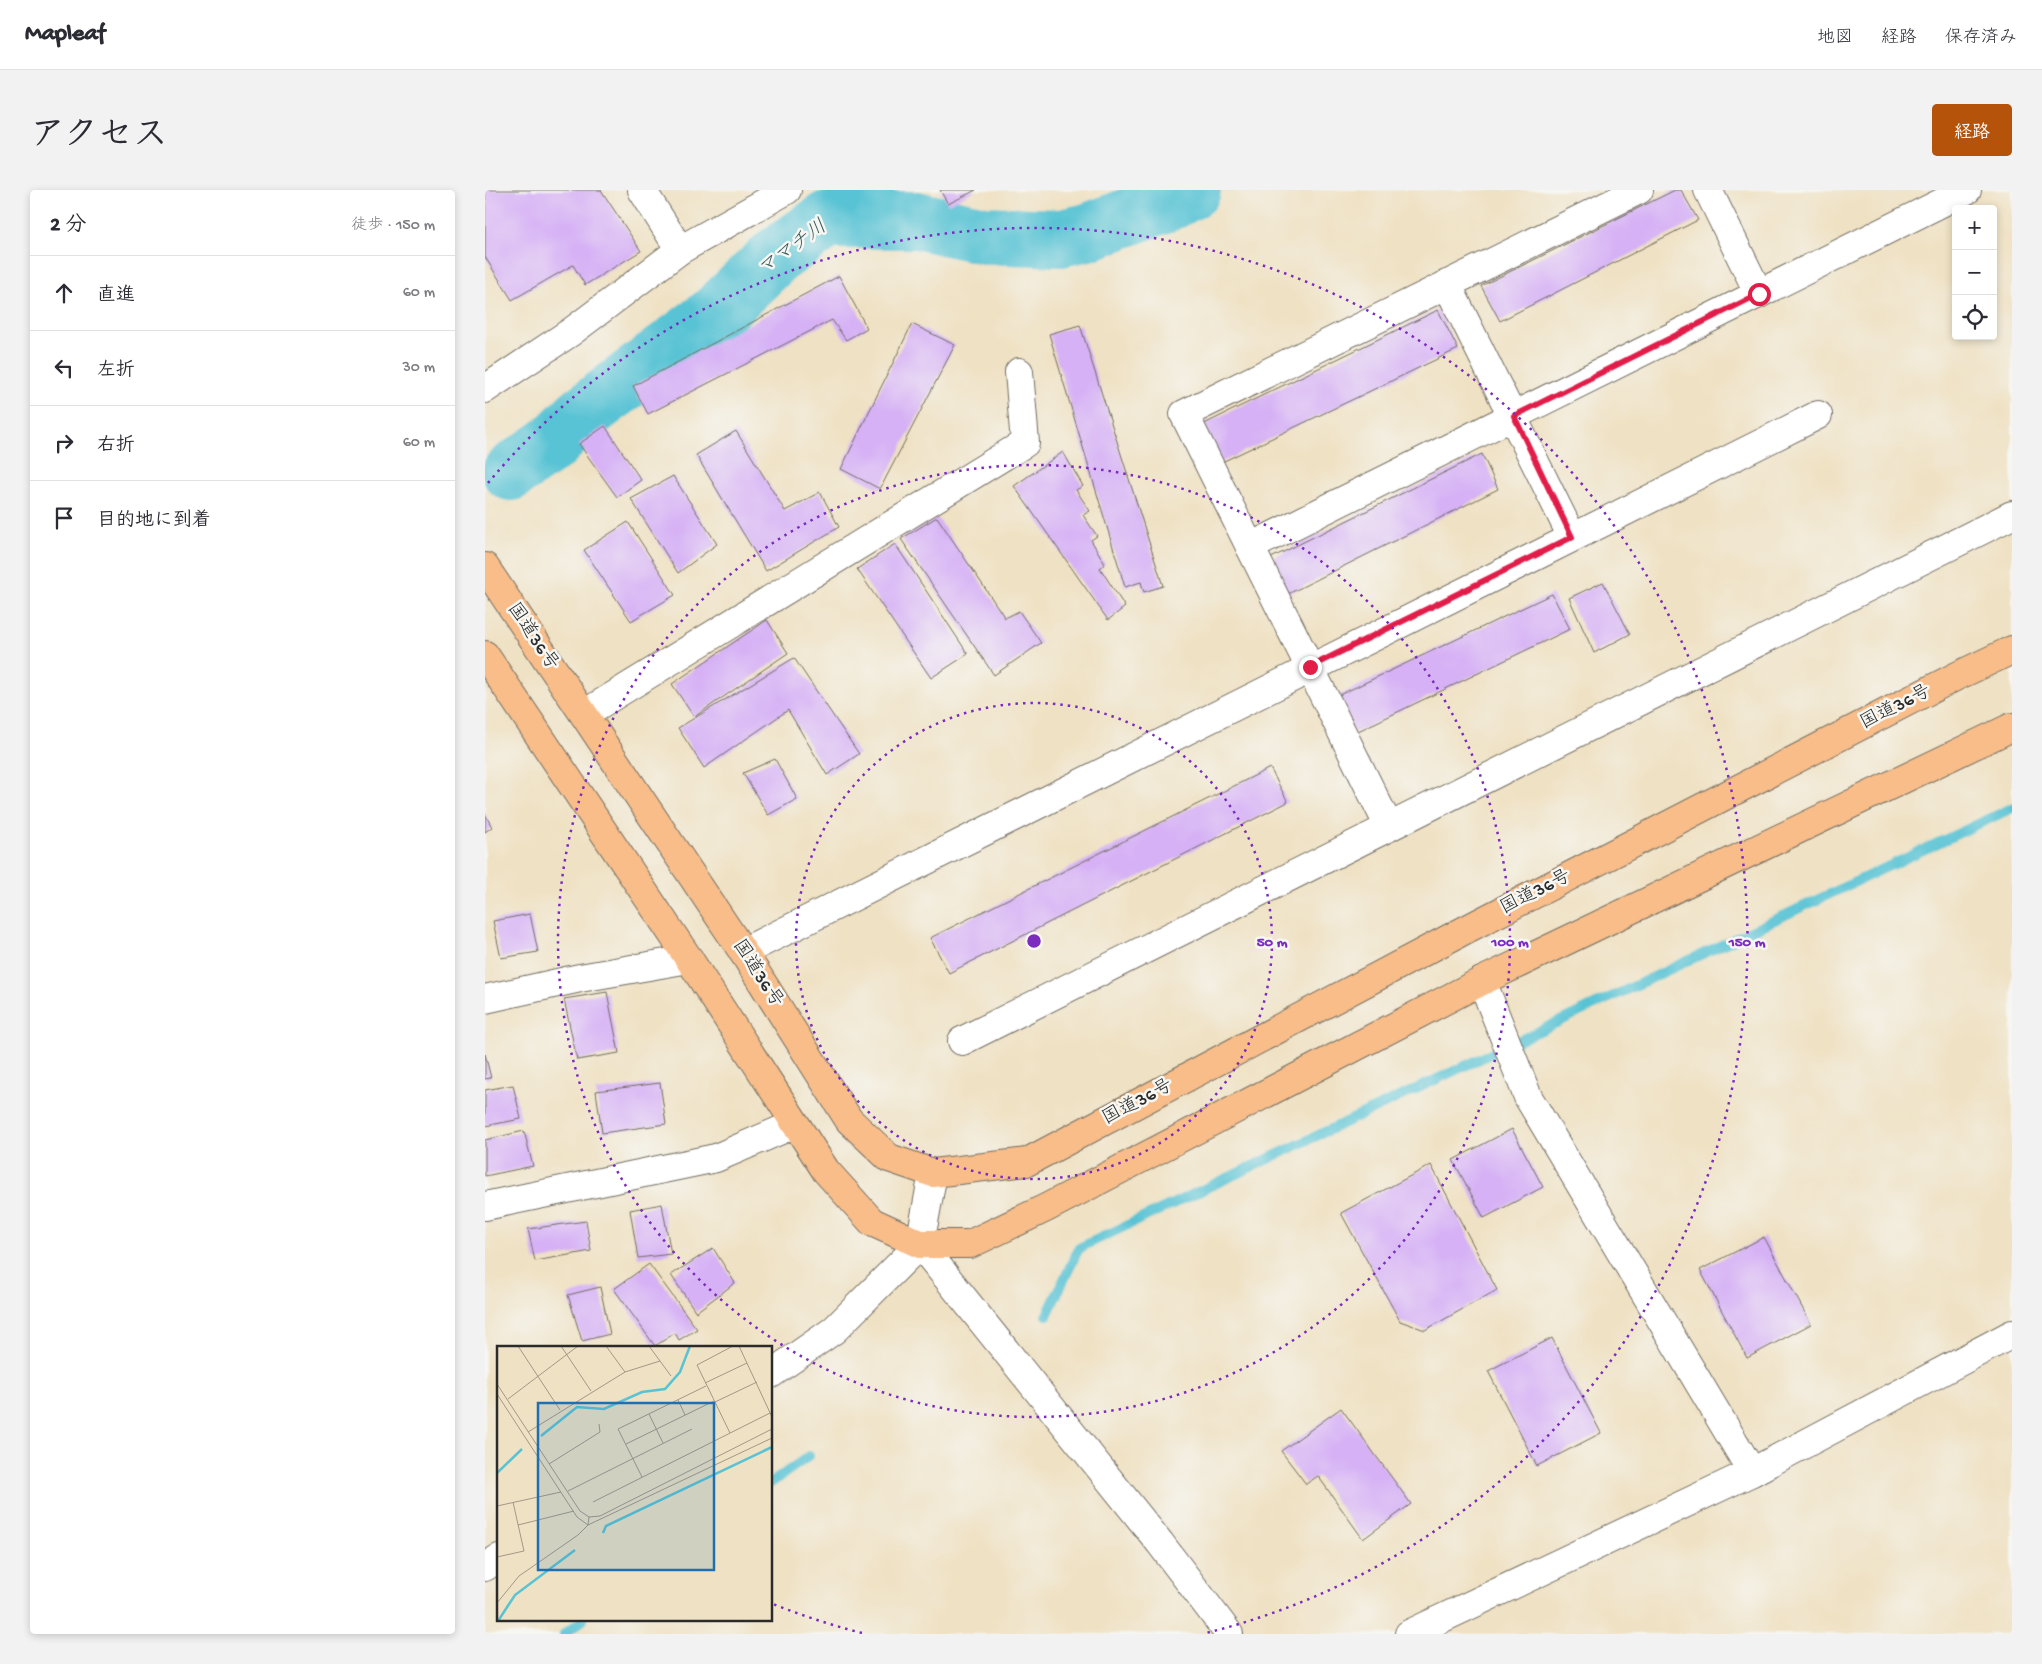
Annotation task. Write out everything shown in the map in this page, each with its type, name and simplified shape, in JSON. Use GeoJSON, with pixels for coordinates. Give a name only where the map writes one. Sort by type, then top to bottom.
{"type":"FeatureCollection","features":[{"type":"Feature","properties":{"kind":"highway","name":"国道36号"},"geometry":{"type":"LineString","coordinates":[[485,567],[743,952],[849,1120],[889,1158],[933,1173],[1027,1162],[1465,930],[1955,677],[2012,650]]}},
{"type":"Feature","properties":{"kind":"highway"},"geometry":{"type":"LineString","coordinates":[[485,655],[689,959],[826,1171],[872,1222],[920,1244],[970,1244],[1046,1208],[1482,982],[2012,727]]}},
{"type":"Feature","properties":{"kind":"street"},"geometry":{"type":"LineString","coordinates":[[642,190],[680,250]]}},
{"type":"Feature","properties":{"kind":"street"},"geometry":{"type":"LineString","coordinates":[[485,389],[571,332],[680,250],[787,190]]}},
{"type":"Feature","properties":{"kind":"street"},"geometry":{"type":"LineString","coordinates":[[1389,827],[1184,414],[1639,190]]}},
{"type":"Feature","properties":{"kind":"street"},"geometry":{"type":"LineString","coordinates":[[1708,190],[1759,294]]}},
{"type":"Feature","properties":{"kind":"street"},"geometry":{"type":"LineString","coordinates":[[1250,547],[1967,190]]}},
{"type":"Feature","properties":{"kind":"street"},"geometry":{"type":"LineString","coordinates":[[1447,284],[1514,416],[1572,537]]}},
{"type":"Feature","properties":{"kind":"street"},"geometry":{"type":"LineString","coordinates":[[583,714],[1025,443],[1019,372]]}},
{"type":"Feature","properties":{"kind":"street"},"geometry":{"type":"LineString","coordinates":[[743,952],[1310,667],[1818,415]]}},
{"type":"Feature","properties":{"kind":"street"},"geometry":{"type":"LineString","coordinates":[[962,1041],[2012,515]]}},
{"type":"Feature","properties":{"kind":"street"},"geometry":{"type":"LineString","coordinates":[[485,998],[580,978],[689,959]]}},
{"type":"Feature","properties":{"kind":"street"},"geometry":{"type":"LineString","coordinates":[[1482,982],[1528,1097],[1752,1472]]}},
{"type":"Feature","properties":{"kind":"street"},"geometry":{"type":"LineString","coordinates":[[485,1206],[716,1158],[795,1124]]}},
{"type":"Feature","properties":{"kind":"street"},"geometry":{"type":"LineString","coordinates":[[773,1373],[834,1330],[920,1244],[933,1173]]}},
{"type":"Feature","properties":{"kind":"street"},"geometry":{"type":"LineString","coordinates":[[920,1244],[1160,1543],[1229,1634]]}},
{"type":"Feature","properties":{"kind":"street"},"geometry":{"type":"LineString","coordinates":[[1409,1634],[1752,1472],[2012,1334]]}},
{"type":"Feature","properties":{"kind":"street"},"geometry":{"type":"LineString","coordinates":[[485,1567],[497,1559]]}},
{"type":"Feature","properties":{"kind":"building"},"geometry":{"type":"Polygon","coordinates":[[[485,190],[601,190],[641,251],[585,285],[573,265],[512,300],[485,257],[485,190]]]}},
{"type":"Feature","properties":{"kind":"building"},"geometry":{"type":"Polygon","coordinates":[[[940,190],[976,190],[948,204],[940,190]]]}},
{"type":"Feature","properties":{"kind":"building"},"geometry":{"type":"Polygon","coordinates":[[[1675,190],[1681,190],[1698,220],[1500,321],[1481,286],[1675,190]]]}},
{"type":"Feature","properties":{"kind":"building"},"geometry":{"type":"Polygon","coordinates":[[[839,276],[867,328],[846,340],[832,320],[648,414],[633,386],[839,276]]]}},
{"type":"Feature","properties":{"kind":"building"},"geometry":{"type":"Polygon","coordinates":[[[1438,310],[1458,349],[1220,463],[1202,425],[1438,310]]]}},
{"type":"Feature","properties":{"kind":"building"},"geometry":{"type":"Polygon","coordinates":[[[912,324],[955,345],[880,489],[841,469],[912,324]]]}},
{"type":"Feature","properties":{"kind":"building"},"geometry":{"type":"Polygon","coordinates":[[[1080,325],[1163,586],[1144,592],[1141,582],[1125,587],[1049,334],[1080,325]]]}},
{"type":"Feature","properties":{"kind":"building"},"geometry":{"type":"Polygon","coordinates":[[[605,426],[641,480],[617,497],[579,444],[605,426]]]}},
{"type":"Feature","properties":{"kind":"building"},"geometry":{"type":"Polygon","coordinates":[[[736,431],[785,511],[820,492],[839,527],[766,571],[696,455],[736,431]]]}},
{"type":"Feature","properties":{"kind":"building"},"geometry":{"type":"Polygon","coordinates":[[[1063,452],[1083,486],[1076,490],[1090,511],[1083,515],[1097,536],[1091,540],[1105,564],[1100,568],[1125,607],[1108,620],[1014,486],[1063,452]]]}},
{"type":"Feature","properties":{"kind":"building"},"geometry":{"type":"Polygon","coordinates":[[[1482,454],[1498,489],[1284,596],[1267,560],[1482,454]]]}},
{"type":"Feature","properties":{"kind":"building"},"geometry":{"type":"Polygon","coordinates":[[[673,476],[717,544],[678,573],[631,499],[673,476]]]}},
{"type":"Feature","properties":{"kind":"building"},"geometry":{"type":"Polygon","coordinates":[[[937,517],[1005,618],[1019,611],[1041,643],[994,675],[901,539],[937,517]]]}},
{"type":"Feature","properties":{"kind":"building"},"geometry":{"type":"Polygon","coordinates":[[[628,522],[675,595],[631,621],[584,550],[628,522]]]}},
{"type":"Feature","properties":{"kind":"building"},"geometry":{"type":"Polygon","coordinates":[[[895,544],[968,654],[931,678],[857,569],[895,544]]]}},
{"type":"Feature","properties":{"kind":"building"},"geometry":{"type":"Polygon","coordinates":[[[1603,582],[1630,634],[1594,653],[1569,598],[1603,582]]]}},
{"type":"Feature","properties":{"kind":"building"},"geometry":{"type":"Polygon","coordinates":[[[1552,594],[1570,629],[1354,733],[1337,696],[1552,594]]]}},
{"type":"Feature","properties":{"kind":"building"},"geometry":{"type":"Polygon","coordinates":[[[767,620],[788,653],[694,717],[672,684],[767,620]]]}},
{"type":"Feature","properties":{"kind":"building"},"geometry":{"type":"Polygon","coordinates":[[[794,658],[859,754],[827,775],[788,710],[704,768],[678,728],[794,658]]]}},
{"type":"Feature","properties":{"kind":"building"},"geometry":{"type":"Polygon","coordinates":[[[775,759],[797,799],[768,815],[743,773],[775,759]]]}},
{"type":"Feature","properties":{"kind":"building"},"geometry":{"type":"Polygon","coordinates":[[[1270,768],[1288,802],[949,973],[930,938],[1270,768]]]}},
{"type":"Feature","properties":{"kind":"building"},"geometry":{"type":"Polygon","coordinates":[[[485,814],[492,827],[485,832],[485,814]]]}},
{"type":"Feature","properties":{"kind":"building"},"geometry":{"type":"Polygon","coordinates":[[[530,914],[538,952],[501,958],[493,921],[530,914]]]}},
{"type":"Feature","properties":{"kind":"building"},"geometry":{"type":"Polygon","coordinates":[[[607,992],[619,1053],[577,1060],[564,999],[607,992]]]}},
{"type":"Feature","properties":{"kind":"building"},"geometry":{"type":"Polygon","coordinates":[[[485,1054],[491,1078],[485,1079],[485,1054]]]}},
{"type":"Feature","properties":{"kind":"building"},"geometry":{"type":"Polygon","coordinates":[[[660,1083],[666,1124],[602,1133],[596,1091],[660,1083]]]}},
{"type":"Feature","properties":{"kind":"building"},"geometry":{"type":"Polygon","coordinates":[[[513,1085],[521,1119],[485,1126],[485,1090],[513,1085]]]}},
{"type":"Feature","properties":{"kind":"building"},"geometry":{"type":"Polygon","coordinates":[[[1512,1129],[1543,1187],[1484,1218],[1453,1160],[1512,1129]]]}},
{"type":"Feature","properties":{"kind":"building"},"geometry":{"type":"Polygon","coordinates":[[[524,1131],[533,1166],[485,1176],[485,1140],[524,1131]]]}},
{"type":"Feature","properties":{"kind":"building"},"geometry":{"type":"Polygon","coordinates":[[[1431,1165],[1497,1290],[1425,1330],[1400,1321],[1341,1213],[1431,1165]]]}},
{"type":"Feature","properties":{"kind":"building"},"geometry":{"type":"Polygon","coordinates":[[[662,1204],[671,1254],[638,1258],[630,1210],[662,1204]]]}},
{"type":"Feature","properties":{"kind":"building"},"geometry":{"type":"Polygon","coordinates":[[[586,1221],[591,1251],[535,1261],[528,1229],[586,1221]]]}},
{"type":"Feature","properties":{"kind":"building"},"geometry":{"type":"Polygon","coordinates":[[[1764,1237],[1811,1324],[1747,1358],[1700,1270],[1764,1237]]]}},
{"type":"Feature","properties":{"kind":"building"},"geometry":{"type":"Polygon","coordinates":[[[713,1248],[735,1283],[696,1312],[671,1275],[713,1248]]]}},
{"type":"Feature","properties":{"kind":"building"},"geometry":{"type":"Polygon","coordinates":[[[649,1264],[697,1329],[679,1340],[675,1333],[655,1346],[614,1289],[649,1264]]]}},
{"type":"Feature","properties":{"kind":"building"},"geometry":{"type":"Polygon","coordinates":[[[600,1287],[610,1334],[582,1341],[568,1295],[600,1287]]]}},
{"type":"Feature","properties":{"kind":"building"},"geometry":{"type":"Polygon","coordinates":[[[1552,1338],[1601,1433],[1537,1466],[1488,1371],[1552,1338]]]}},
{"type":"Feature","properties":{"kind":"building"},"geometry":{"type":"Polygon","coordinates":[[[1341,1408],[1411,1504],[1363,1539],[1318,1476],[1306,1484],[1281,1451],[1341,1408]]]}},
{"type":"Feature","properties":{"kind":"waterway","name":"ママチ川"},"geometry":{"type":"LineString","coordinates":[[511,472],[553,443],[580,416],[714,315],[776,256],[827,220],[916,220],[984,235],[1061,238],[1088,232],[1174,200],[1192,190]]}},
{"type":"Feature","properties":{"kind":"waterway"},"geometry":{"type":"LineString","coordinates":[[1047,1315],[1079,1248],[2012,808]]}},
{"type":"Feature","properties":{"kind":"waterway"},"geometry":{"type":"LineString","coordinates":[[773,1482],[809,1456]]}},
{"type":"Feature","properties":{"kind":"waterway"},"geometry":{"type":"LineString","coordinates":[[564,1634],[580,1622]]}},
{"type":"Feature","properties":{"kind":"route"},"geometry":{"type":"LineString","coordinates":[[1310,667],[1572,537],[1514,416],[1759,294]]}}]}
